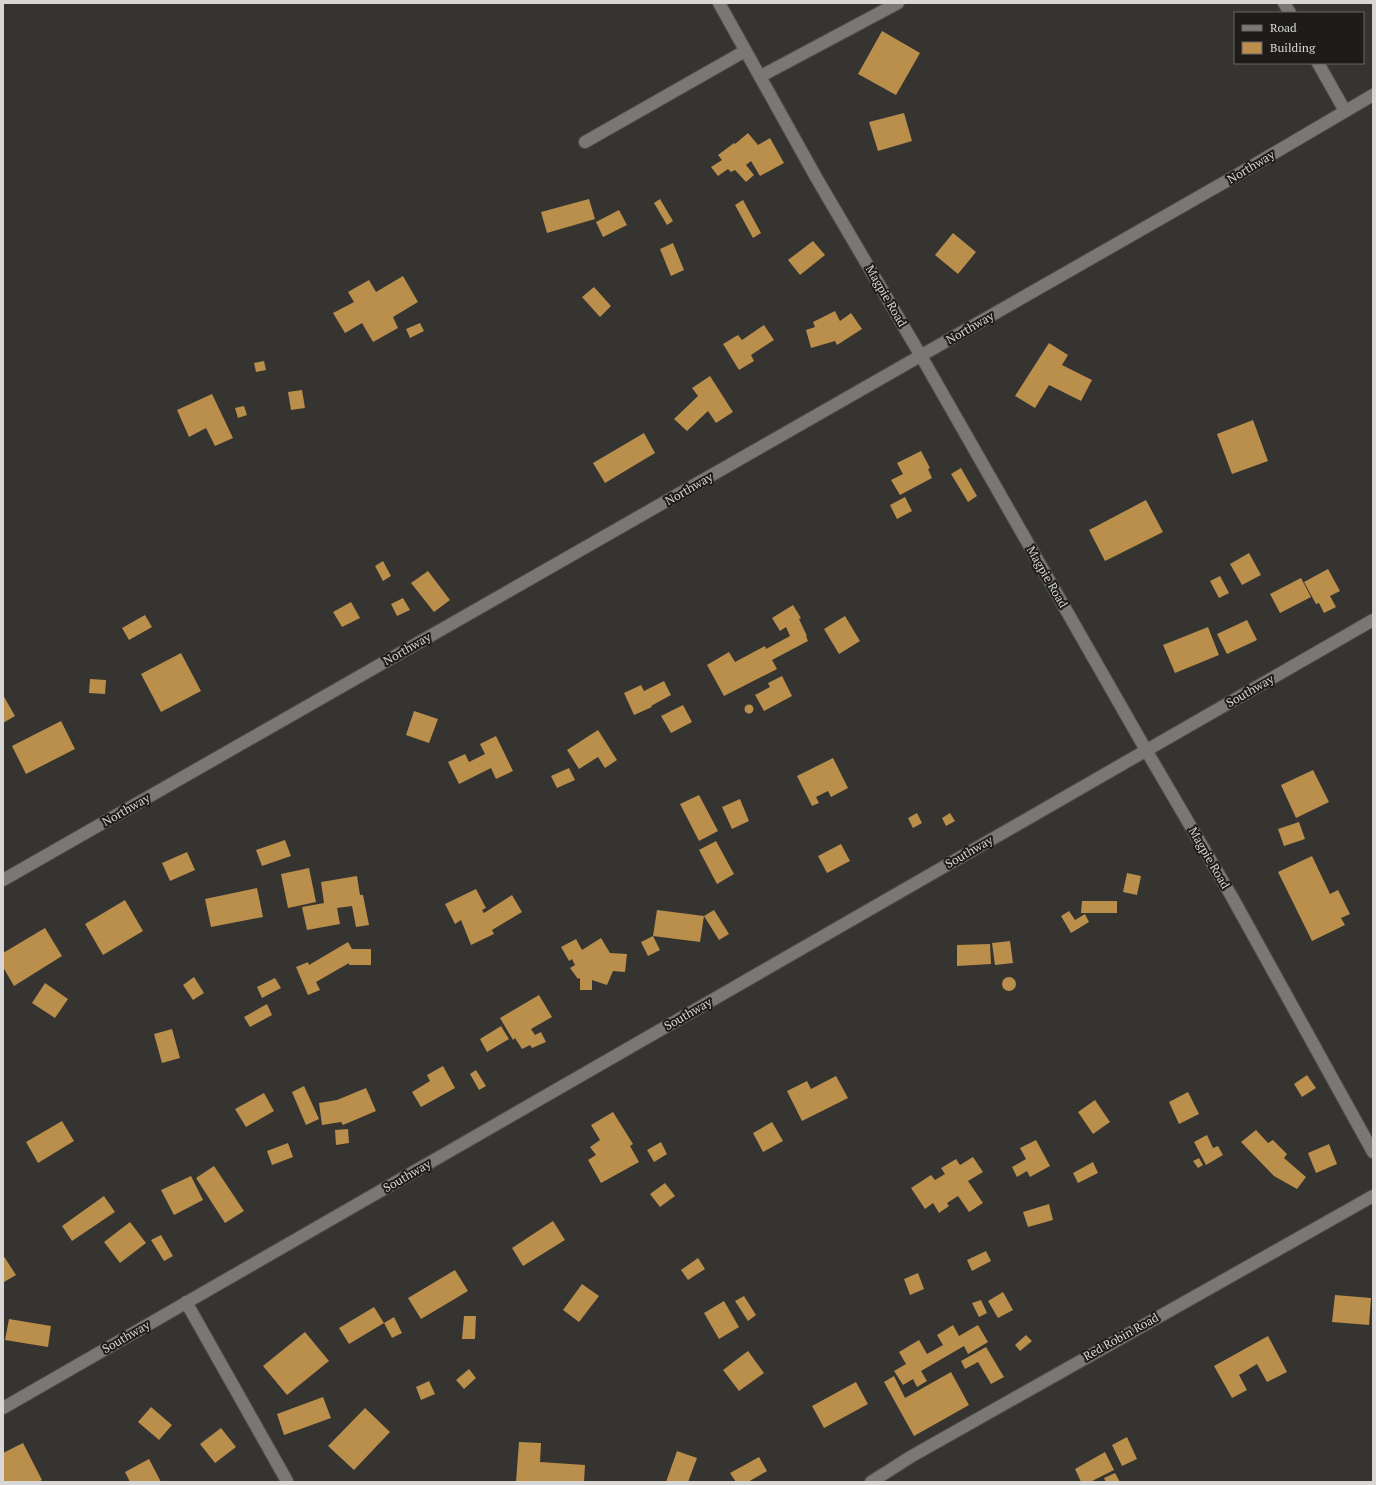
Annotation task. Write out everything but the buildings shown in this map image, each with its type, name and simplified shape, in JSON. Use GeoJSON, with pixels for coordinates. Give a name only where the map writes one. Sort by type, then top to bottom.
{"type":"FeatureCollection","features":[{"type":"Feature","properties":{"kind":"street","name":"Magpie Road"},"geometry":{"type":"LineString","coordinates":[[718,3],[761,76],[817,179],[1232,897],[1373,1152]]}},
{"type":"Feature","properties":{"kind":"street"},"geometry":{"type":"LineString","coordinates":[[761,76],[898,3]]}},
{"type":"Feature","properties":{"kind":"street"},"geometry":{"type":"LineString","coordinates":[[1284,3],[1289,12]]}},
{"type":"Feature","properties":{"kind":"street"},"geometry":{"type":"LineString","coordinates":[[585,142],[745,51]]}},
{"type":"Feature","properties":{"kind":"street"},"geometry":{"type":"LineString","coordinates":[[1319,64],[1345,111]]}},
{"type":"Feature","properties":{"kind":"street","name":"Northway"},"geometry":{"type":"LineString","coordinates":[[3,880],[1230,179],[1373,95]]}},
{"type":"Feature","properties":{"kind":"street","name":"Southway"},"geometry":{"type":"LineString","coordinates":[[3,1408],[1373,620]]}},
{"type":"Feature","properties":{"kind":"street","name":"Red Robin Road"},"geometry":{"type":"LineString","coordinates":[[871,1482],[912,1456],[1373,1196]]}},
{"type":"Feature","properties":{"kind":"street"},"geometry":{"type":"LineString","coordinates":[[186,1302],[287,1481]]}}]}
